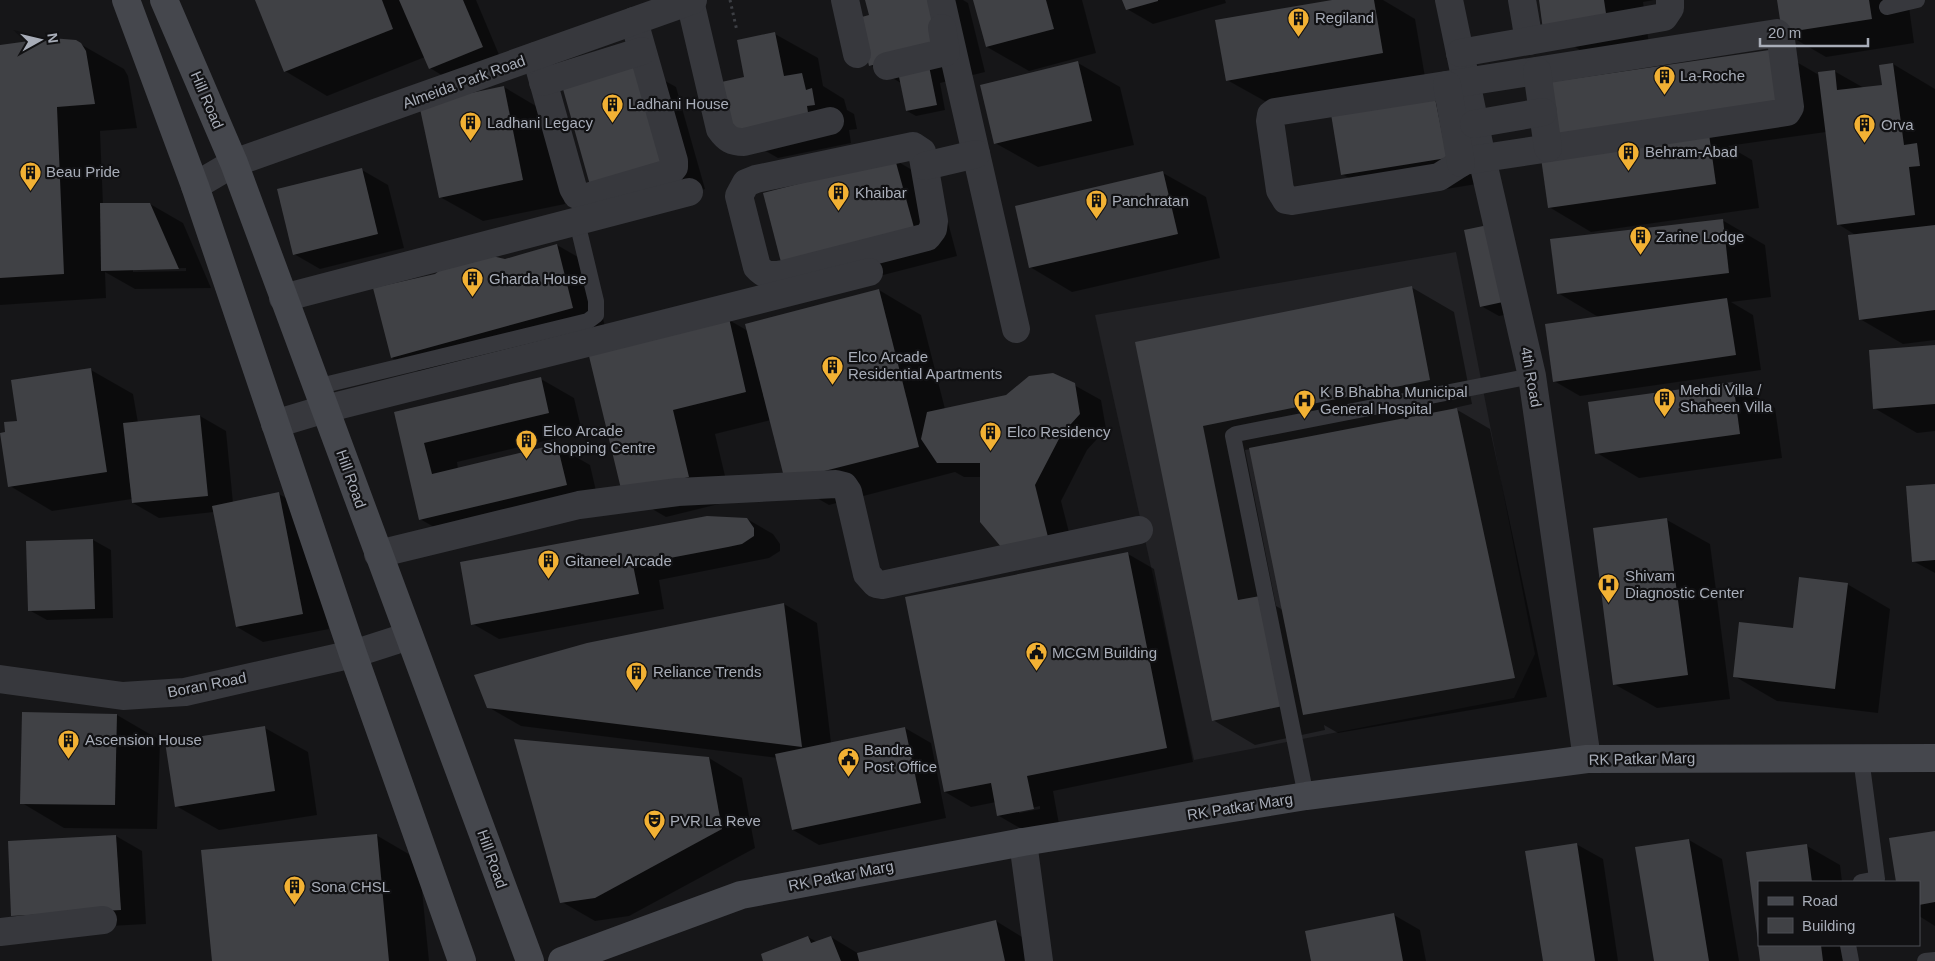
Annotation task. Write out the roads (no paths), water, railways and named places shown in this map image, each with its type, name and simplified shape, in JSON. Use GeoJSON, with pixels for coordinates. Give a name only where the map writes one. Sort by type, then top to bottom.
{"type":"FeatureCollection","features":[{"type":"Feature","properties":{"kind":"main road"},"geometry":{"type":"LineString","coordinates":[[126,0],[195,186],[353,654],[462,961]]}},
{"type":"Feature","properties":{"kind":"main road","name":"Hill Road"},"geometry":{"type":"LineString","coordinates":[[164,0],[234,163],[530,961]]}},
{"type":"Feature","properties":{"kind":"main road","name":"RK Patkar Marg"},"geometry":{"type":"LineString","coordinates":[[562,961],[740,895],[1023,842],[1306,796],[1587,759],[1935,758]]}},
{"type":"Feature","properties":{"kind":"street"},"geometry":{"type":"LineString","coordinates":[[845,0],[857,54]]}},
{"type":"Feature","properties":{"kind":"street"},"geometry":{"type":"LineString","coordinates":[[887,66],[946,52],[935,0]]}},
{"type":"Feature","properties":{"kind":"street"},"geometry":{"type":"LineString","coordinates":[[941,0],[1016,329]]}},
{"type":"Feature","properties":{"kind":"street","name":"4th Road"},"geometry":{"type":"LineString","coordinates":[[1448,0],[1460,54],[1456,83],[1474,124],[1471,160],[1532,376],[1587,759]]}},
{"type":"Feature","properties":{"kind":"street"},"geometry":{"type":"LineString","coordinates":[[1522,0],[1529,42]]}},
{"type":"Feature","properties":{"kind":"street"},"geometry":{"type":"LineString","coordinates":[[1460,54],[1664,17],[1670,8],[1670,0]]}},
{"type":"Feature","properties":{"kind":"street","name":"Almeida Park Road"},"geometry":{"type":"LineString","coordinates":[[195,186],[234,163],[692,1]]}},
{"type":"Feature","properties":{"kind":"street"},"geometry":{"type":"LineString","coordinates":[[692,1],[720,130],[726,137],[734,142],[744,142],[830,121]]}},
{"type":"Feature","properties":{"kind":"street"},"geometry":{"type":"LineString","coordinates":[[536,56],[576,195],[584,198],[669,173],[674,167],[674,161],[634,21]]}},
{"type":"Feature","properties":{"kind":"street"},"geometry":{"type":"LineString","coordinates":[[1774,33],[1779,34],[1781,40],[1790,107],[1787,112],[1471,160],[1439,177],[1292,201],[1286,200],[1280,190],[1270,121],[1271,115],[1275,112],[1456,83],[1774,33]]}},
{"type":"Feature","properties":{"kind":"street"},"geometry":{"type":"LineString","coordinates":[[543,82],[642,51]]}},
{"type":"Feature","properties":{"kind":"street"},"geometry":{"type":"LineString","coordinates":[[1537,71],[1548,148]]}},
{"type":"Feature","properties":{"kind":"street"},"geometry":{"type":"LineString","coordinates":[[1456,83],[1471,160]]}},
{"type":"Feature","properties":{"kind":"street"},"geometry":{"type":"LineString","coordinates":[[1474,124],[1543,112]]}},
{"type":"Feature","properties":{"kind":"street"},"geometry":{"type":"LineString","coordinates":[[913,146],[922,152],[925,166],[934,221],[934,229],[927,237],[783,274],[770,276],[756,267],[739,196],[746,183],[756,179],[913,146]]}},
{"type":"Feature","properties":{"kind":"street"},"geometry":{"type":"LineString","coordinates":[[925,166],[976,154]]}},
{"type":"Feature","properties":{"kind":"street"},"geometry":{"type":"LineString","coordinates":[[284,298],[689,192]]}},
{"type":"Feature","properties":{"kind":"street"},"geometry":{"type":"LineString","coordinates":[[275,424],[321,398],[869,272]]}},
{"type":"Feature","properties":{"kind":"street"},"geometry":{"type":"LineString","coordinates":[[378,554],[579,505],[678,492],[836,484],[844,486],[848,492],[867,574],[876,584],[882,585],[1139,530]]}},
{"type":"Feature","properties":{"kind":"street","name":"Boran Road"},"geometry":{"type":"LineString","coordinates":[[0,679],[123,696],[177,693],[353,654],[408,636]]}},
{"type":"Feature","properties":{"kind":"street"},"geometry":{"type":"LineString","coordinates":[[1023,842],[1039,961]]}},
{"type":"Feature","properties":{"kind":"street"},"geometry":{"type":"LineString","coordinates":[[0,932],[103,920]]}},
{"type":"Feature","properties":{"kind":"lane"},"geometry":{"type":"LineString","coordinates":[[1887,7],[1917,0]]}},
{"type":"Feature","properties":{"kind":"lane"},"geometry":{"type":"LineString","coordinates":[[321,398],[588,321],[596,314],[596,301],[577,222]]}},
{"type":"Feature","properties":{"kind":"lane"},"geometry":{"type":"LineString","coordinates":[[1306,796],[1233,436],[1532,376]]}},
{"type":"Feature","properties":{"kind":"lane"},"geometry":{"type":"LineString","coordinates":[[1861,758],[1877,879],[1866,881]]}},
{"type":"Feature","properties":{"kind":"lane"},"geometry":{"type":"LineString","coordinates":[[1848,946],[1851,961]]}},
{"type":"Feature","properties":{"kind":"lane"},"geometry":{"type":"LineString","coordinates":[[1926,961],[1935,960]]}},
{"type":"Feature","properties":{"kind":"place","name":"Regiland"},"geometry":{"type":"Point","coordinates":[1299,37]}},
{"type":"Feature","properties":{"kind":"place","name":"La-Roche"},"geometry":{"type":"Point","coordinates":[1664,95]}},
{"type":"Feature","properties":{"kind":"place","name":"Ladhani House"},"geometry":{"type":"Point","coordinates":[612,123]}},
{"type":"Feature","properties":{"kind":"place","name":"Ladhani Legacy"},"geometry":{"type":"Point","coordinates":[471,142]}},
{"type":"Feature","properties":{"kind":"place","name":"Orva"},"geometry":{"type":"Point","coordinates":[1865,144]}},
{"type":"Feature","properties":{"kind":"place","name":"Behram-Abad"},"geometry":{"type":"Point","coordinates":[1629,171]}},
{"type":"Feature","properties":{"kind":"place","name":"Beau Pride"},"geometry":{"type":"Point","coordinates":[30,191]}},
{"type":"Feature","properties":{"kind":"place","name":"Khaibar"},"geometry":{"type":"Point","coordinates":[839,212]}},
{"type":"Feature","properties":{"kind":"place","name":"Panchratan"},"geometry":{"type":"Point","coordinates":[1096,220]}},
{"type":"Feature","properties":{"kind":"place","name":"Zarine Lodge"},"geometry":{"type":"Point","coordinates":[1640,256]}},
{"type":"Feature","properties":{"kind":"place","name":"Gharda House"},"geometry":{"type":"Point","coordinates":[473,298]}},
{"type":"Feature","properties":{"kind":"place","name":"Elco Arcade Residential Apartments"},"geometry":{"type":"Point","coordinates":[832,385]}},
{"type":"Feature","properties":{"kind":"place","name":"Mehdi Villa / Shaheen Villa"},"geometry":{"type":"Point","coordinates":[1664,418]}},
{"type":"Feature","properties":{"kind":"place","name":"K B Bhabha Municipal General Hospital"},"geometry":{"type":"Point","coordinates":[1304,420]}},
{"type":"Feature","properties":{"kind":"place","name":"Elco Residency"},"geometry":{"type":"Point","coordinates":[991,451]}},
{"type":"Feature","properties":{"kind":"place","name":"Elco Arcade Shopping Centre"},"geometry":{"type":"Point","coordinates":[527,459]}},
{"type":"Feature","properties":{"kind":"place","name":"Gitaneel Arcade"},"geometry":{"type":"Point","coordinates":[549,580]}},
{"type":"Feature","properties":{"kind":"place","name":"Shivam Diagnostic Center"},"geometry":{"type":"Point","coordinates":[1609,604]}},
{"type":"Feature","properties":{"kind":"place","name":"MCGM Building"},"geometry":{"type":"Point","coordinates":[1036,672]}},
{"type":"Feature","properties":{"kind":"place","name":"Reliance Trends"},"geometry":{"type":"Point","coordinates":[637,691]}},
{"type":"Feature","properties":{"kind":"place","name":"Ascension House"},"geometry":{"type":"Point","coordinates":[69,759]}},
{"type":"Feature","properties":{"kind":"place","name":"Bandra Post Office"},"geometry":{"type":"Point","coordinates":[848,778]}},
{"type":"Feature","properties":{"kind":"place","name":"PVR La Reve"},"geometry":{"type":"Point","coordinates":[654,840]}},
{"type":"Feature","properties":{"kind":"place","name":"Sona CHSL"},"geometry":{"type":"Point","coordinates":[295,906]}}]}
